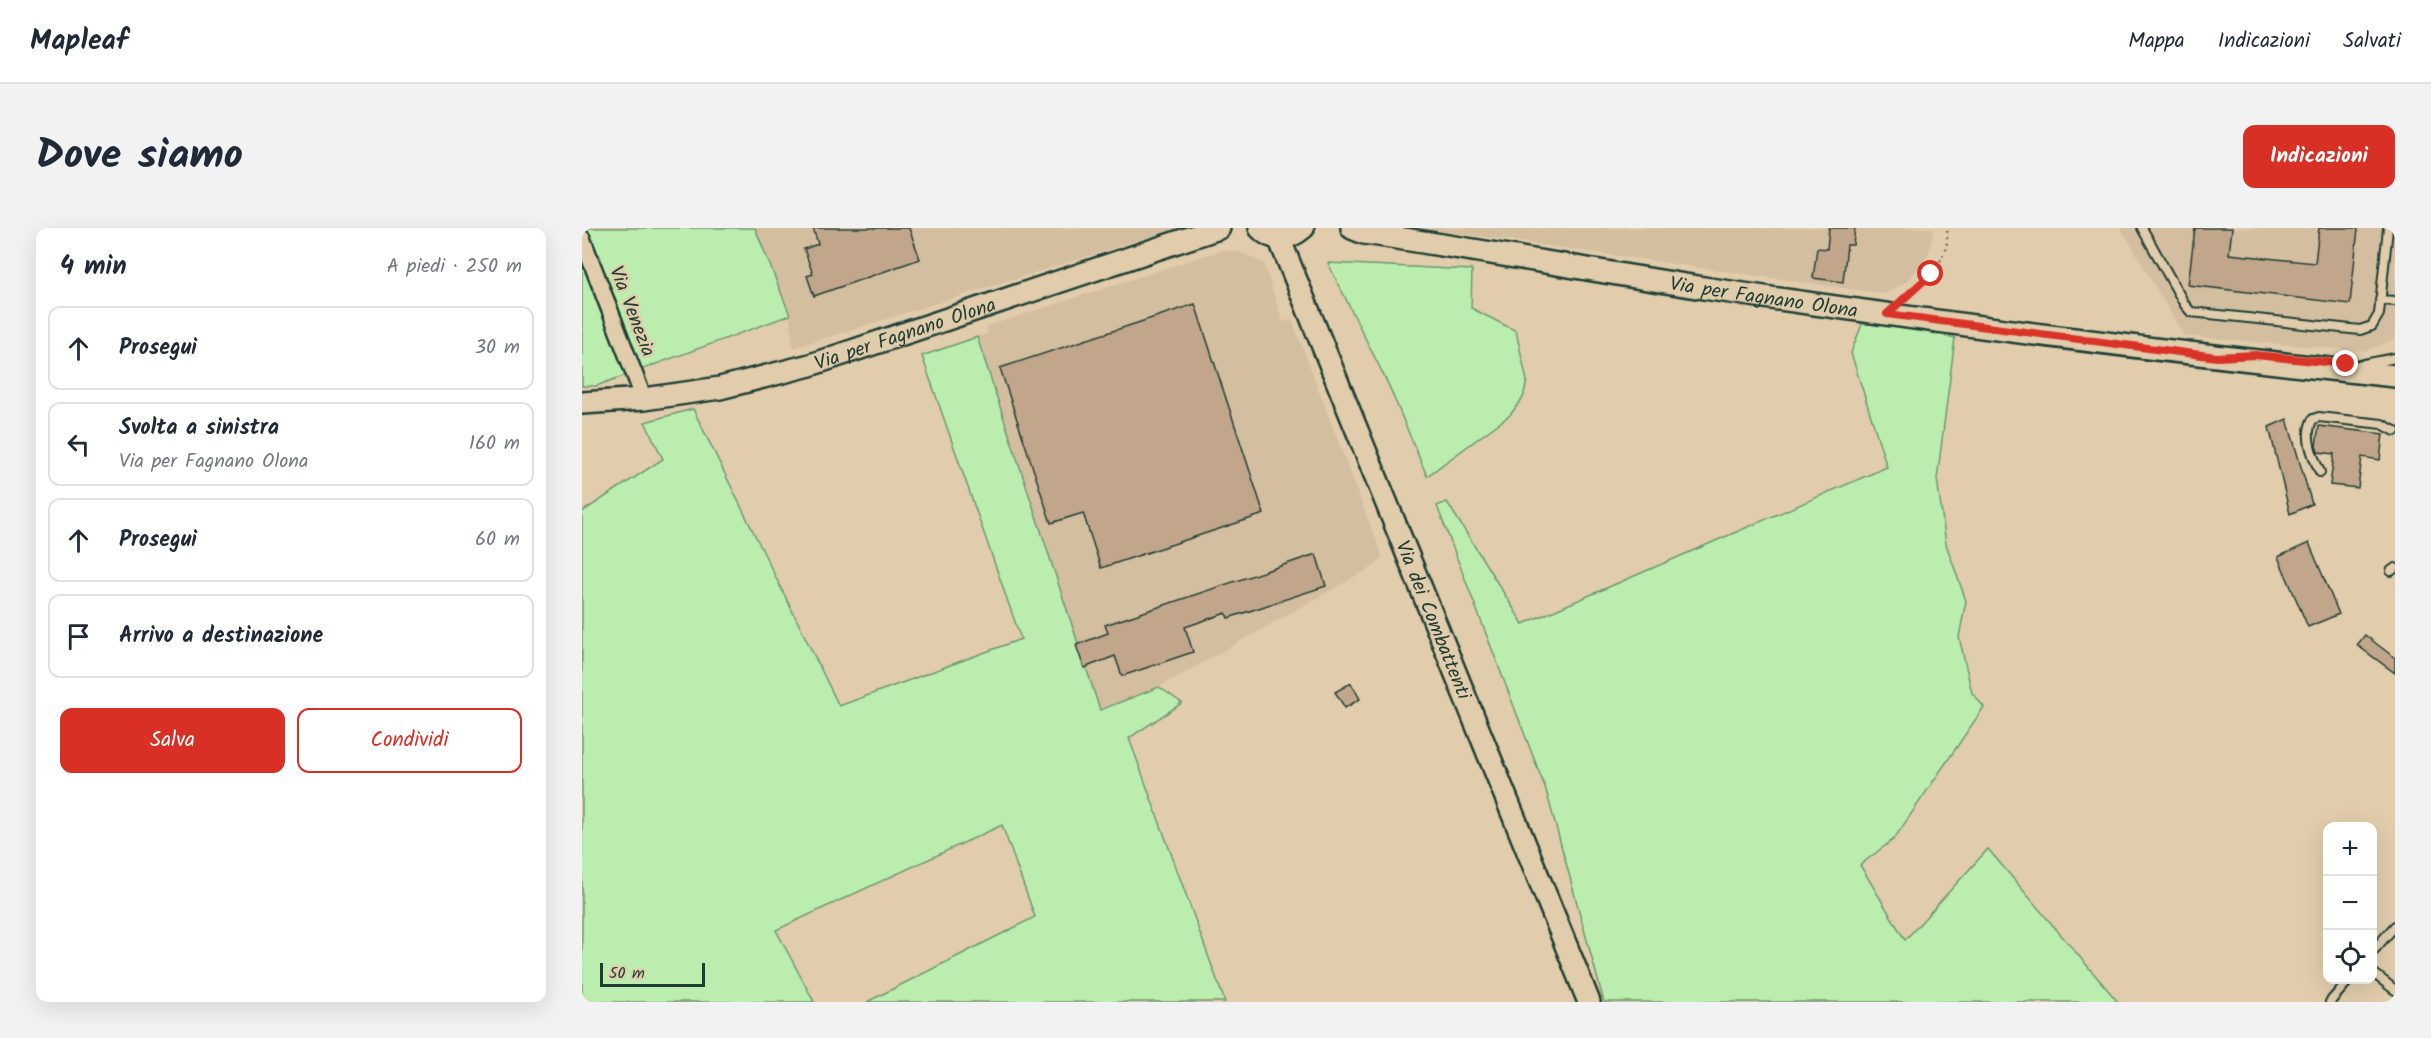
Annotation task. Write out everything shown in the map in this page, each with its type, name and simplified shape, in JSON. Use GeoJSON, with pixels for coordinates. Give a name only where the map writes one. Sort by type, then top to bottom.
{"type":"FeatureCollection","features":[{"type":"Feature","properties":{"kind":"main road","name":"Via per Fagnano Olona"},"geometry":{"type":"LineString","coordinates":[[582,403],[644,399],[720,388],[810,365],[1219,228]]}},
{"type":"Feature","properties":{"kind":"main road"},"geometry":{"type":"LineString","coordinates":[[1260,228],[1270,236],[1279,238],[1288,237],[1303,228]]}},
{"type":"Feature","properties":{"kind":"main road","name":"Via per Fagnano Olona"},"geometry":{"type":"LineString","coordinates":[[1352,228],[1364,233],[1496,252],[1707,288],[1887,314],[2217,357],[2395,376]]}},
{"type":"Feature","properties":{"kind":"main road","name":"Via dei Combattenti"},"geometry":{"type":"LineString","coordinates":[[1279,238],[1589,1002]]}},
{"type":"Feature","properties":{"kind":"street","name":"Via Venezia"},"geometry":{"type":"LineString","coordinates":[[582,238],[644,399]]}},
{"type":"Feature","properties":{"kind":"lane"},"geometry":{"type":"LineString","coordinates":[[2142,228],[2185,306],[2191,312],[2364,329],[2375,322],[2379,314],[2388,228]]}},
{"type":"Feature","properties":{"kind":"lane"},"geometry":{"type":"LineString","coordinates":[[2380,300],[2395,301]]}},
{"type":"Feature","properties":{"kind":"lane"},"geometry":{"type":"LineString","coordinates":[[2217,357],[2255,355],[2346,364],[2371,363],[2395,358]]}},
{"type":"Feature","properties":{"kind":"lane"},"geometry":{"type":"LineString","coordinates":[[2320,472],[2310,449],[2309,432],[2313,419],[2319,417],[2382,424],[2395,431]]}},
{"type":"Feature","properties":{"kind":"lane"},"geometry":{"type":"LineString","coordinates":[[2377,947],[2395,926]]}},
{"type":"Feature","properties":{"kind":"lane"},"geometry":{"type":"LineString","coordinates":[[2377,975],[2395,990]]}},
{"type":"Feature","properties":{"kind":"lane"},"geometry":{"type":"LineString","coordinates":[[2330,1002],[2346,984]]}},
{"type":"Feature","properties":{"kind":"path"},"geometry":{"type":"LineString","coordinates":[[1887,314],[1931,274],[1944,257],[1947,228]]}},
{"type":"Feature","properties":{"kind":"shaded area"},"geometry":{"type":"Polygon","coordinates":[[[755,228],[1178,228],[793,348],[790,315],[755,228]]]}},
{"type":"Feature","properties":{"kind":"shaded area"},"geometry":{"type":"Polygon","coordinates":[[[1422,228],[1934,228],[1929,253],[1910,279],[1886,294],[1422,228]]]}},
{"type":"Feature","properties":{"kind":"shaded area"},"geometry":{"type":"Polygon","coordinates":[[[2121,228],[2395,228],[2395,339],[2366,351],[2184,336],[2121,228]]]}},
{"type":"Feature","properties":{"kind":"shaded area"},"geometry":{"type":"Polygon","coordinates":[[[1222,250],[1240,252],[1264,264],[1283,322],[1292,320],[1382,556],[1376,565],[1159,687],[1100,711],[977,337],[987,334],[988,326],[1222,250]]]}},
{"type":"Feature","properties":{"kind":"green space"},"geometry":{"type":"Polygon","coordinates":[[[582,228],[755,228],[790,315],[596,386],[582,386],[582,228]]]}},
{"type":"Feature","properties":{"kind":"green space"},"geometry":{"type":"Polygon","coordinates":[[[1328,263],[1472,270],[1471,308],[1516,331],[1527,381],[1523,398],[1510,415],[1427,476],[1389,386],[1328,263]]]}},
{"type":"Feature","properties":{"kind":"green space"},"geometry":{"type":"Polygon","coordinates":[[[1885,323],[1955,338],[1937,479],[1946,544],[1966,601],[1959,637],[1972,693],[1984,707],[1894,839],[1860,865],[1905,940],[1988,849],[2118,1002],[1604,1002],[1546,790],[1437,506],[1447,502],[1523,624],[1887,467],[1851,353],[1862,324],[1885,323]]]}},
{"type":"Feature","properties":{"kind":"green space"},"geometry":{"type":"Polygon","coordinates":[[[977,337],[1100,710],[1159,687],[1182,703],[1129,738],[1225,1002],[867,1002],[1035,917],[1002,825],[776,930],[814,1002],[582,1002],[582,512],[663,459],[645,422],[693,409],[839,706],[1021,639],[922,356],[977,337]]]}},
{"type":"Feature","properties":{"kind":"building"},"geometry":{"type":"Polygon","coordinates":[[[813,228],[909,228],[920,259],[814,296],[807,276],[813,274],[804,249],[818,244],[813,228]]]}},
{"type":"Feature","properties":{"kind":"building"},"geometry":{"type":"Polygon","coordinates":[[[1829,228],[1855,228],[1853,245],[1847,245],[1843,282],[1813,278],[1817,248],[1827,249],[1829,228]]]}},
{"type":"Feature","properties":{"kind":"building"},"geometry":{"type":"Polygon","coordinates":[[[2195,228],[2232,228],[2229,254],[2315,263],[2319,228],[2358,228],[2350,304],[2188,285],[2195,228]]]}},
{"type":"Feature","properties":{"kind":"building"},"geometry":{"type":"Polygon","coordinates":[[[1195,304],[1264,514],[1101,568],[1083,513],[1051,523],[1000,368],[1195,304]]]}},
{"type":"Feature","properties":{"kind":"building"},"geometry":{"type":"Polygon","coordinates":[[[2287,419],[2312,504],[2290,514],[2269,427],[2287,419]]]}},
{"type":"Feature","properties":{"kind":"building"},"geometry":{"type":"Polygon","coordinates":[[[2319,426],[2383,434],[2380,460],[2362,457],[2358,488],[2330,485],[2334,454],[2318,452],[2316,446],[2319,426]]]}},
{"type":"Feature","properties":{"kind":"building"},"geometry":{"type":"Polygon","coordinates":[[[2309,543],[2339,614],[2308,627],[2278,557],[2309,543]]]}},
{"type":"Feature","properties":{"kind":"building"},"geometry":{"type":"Polygon","coordinates":[[[1316,554],[1326,586],[1228,618],[1226,613],[1185,627],[1193,652],[1122,676],[1115,656],[1084,668],[1076,645],[1108,633],[1105,625],[1316,554]]]}},
{"type":"Feature","properties":{"kind":"building"},"geometry":{"type":"Polygon","coordinates":[[[2365,635],[2395,658],[2395,673],[2357,645],[2365,635]]]}},
{"type":"Feature","properties":{"kind":"building"},"geometry":{"type":"Polygon","coordinates":[[[1351,683],[1360,699],[1345,708],[1335,692],[1351,683]]]}},
{"type":"Feature","properties":{"kind":"route"},"geometry":{"type":"LineString","coordinates":[[1931,274],[1887,314],[2217,357],[2255,355],[2346,364]]}}]}
